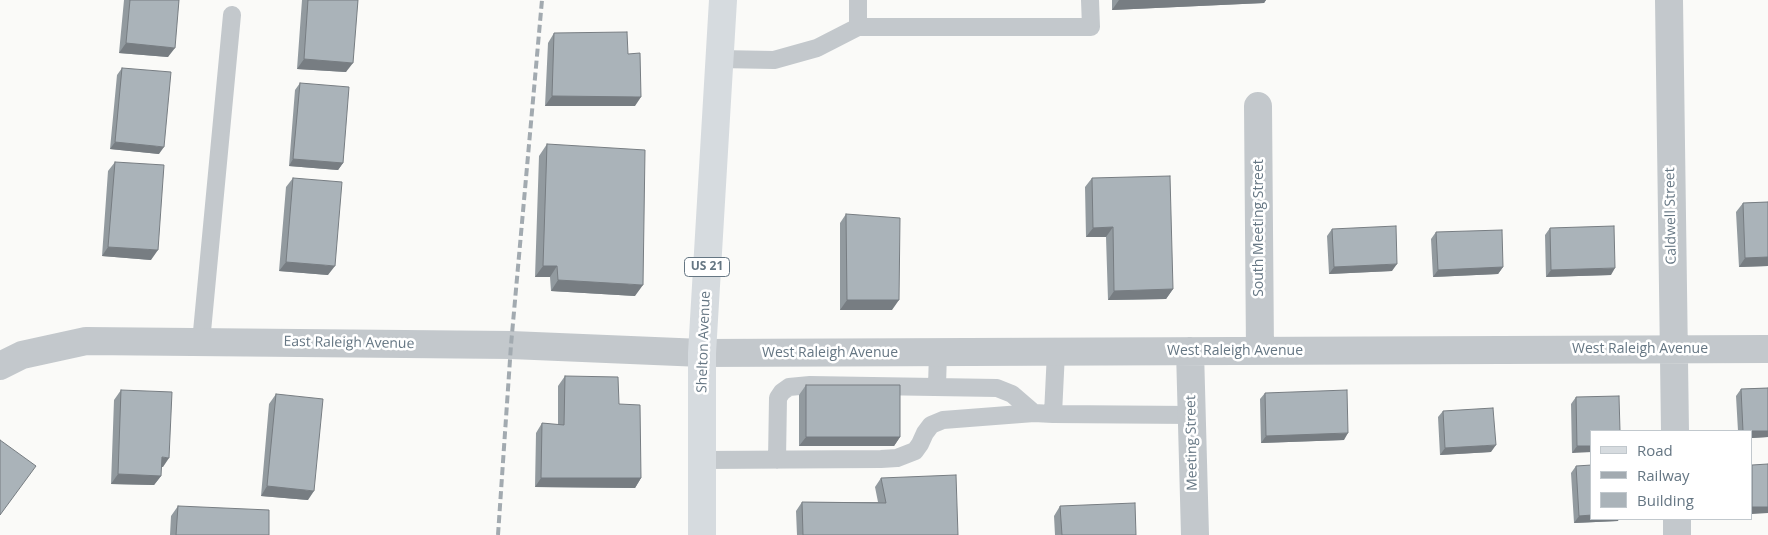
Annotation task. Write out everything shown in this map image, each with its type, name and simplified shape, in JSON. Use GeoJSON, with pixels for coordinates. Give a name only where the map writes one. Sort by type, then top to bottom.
{"type":"FeatureCollection","features":[{"type":"Feature","properties":{"kind":"main road","name":"Shelton Avenue"},"geometry":{"type":"LineString","coordinates":[[702,535],[702,353],[723,0]]}},
{"type":"Feature","properties":{"kind":"street","name":"Caldwell Street"},"geometry":{"type":"LineString","coordinates":[[1669,0],[1675,430]]}},
{"type":"Feature","properties":{"kind":"street","name":"South Meeting Street"},"geometry":{"type":"LineString","coordinates":[[1258,106],[1260,351]]}},
{"type":"Feature","properties":{"kind":"street","name":"East Raleigh Avenue"},"geometry":{"type":"LineString","coordinates":[[0,366],[22,355],[86,341],[511,345],[702,353]]}},
{"type":"Feature","properties":{"kind":"street","name":"West Raleigh Avenue"},"geometry":{"type":"LineString","coordinates":[[702,353],[1768,349]]}},
{"type":"Feature","properties":{"kind":"street","name":"Meeting Street"},"geometry":{"type":"LineString","coordinates":[[1190,351],[1195,535]]}},
{"type":"Feature","properties":{"kind":"street"},"geometry":{"type":"LineString","coordinates":[[1677,520],[1677,535]]}},
{"type":"Feature","properties":{"kind":"lane"},"geometry":{"type":"LineString","coordinates":[[858,0],[858,27]]}},
{"type":"Feature","properties":{"kind":"lane"},"geometry":{"type":"LineString","coordinates":[[719,59],[774,60],[817,48],[858,27],[1091,27],[1090,0]]}},
{"type":"Feature","properties":{"kind":"lane"},"geometry":{"type":"LineString","coordinates":[[201,342],[232,15]]}},
{"type":"Feature","properties":{"kind":"lane"},"geometry":{"type":"LineString","coordinates":[[937,386],[938,352]]}},
{"type":"Feature","properties":{"kind":"lane"},"geometry":{"type":"LineString","coordinates":[[1053,414],[1056,352]]}},
{"type":"Feature","properties":{"kind":"lane"},"geometry":{"type":"LineString","coordinates":[[810,385],[812,353]]}},
{"type":"Feature","properties":{"kind":"lane"},"geometry":{"type":"LineString","coordinates":[[777,460],[778,398],[789,387],[810,385],[997,388],[1012,394],[1034,413]]}},
{"type":"Feature","properties":{"kind":"lane"},"geometry":{"type":"LineString","coordinates":[[702,460],[897,458],[915,450],[931,425],[943,420],[1034,413],[1192,415]]}},
{"type":"Feature","properties":{"kind":"building"},"geometry":{"type":"Polygon","coordinates":[[[130,0],[179,0],[175,48],[126,43],[130,0]]]}},
{"type":"Feature","properties":{"kind":"building"},"geometry":{"type":"Polygon","coordinates":[[[308,0],[358,0],[353,63],[304,59],[308,0]]]}},
{"type":"Feature","properties":{"kind":"building"},"geometry":{"type":"Polygon","coordinates":[[[627,32],[628,54],[640,53],[641,97],[552,96],[554,33],[627,32]]]}},
{"type":"Feature","properties":{"kind":"building"},"geometry":{"type":"Polygon","coordinates":[[[122,68],[171,72],[164,147],[115,142],[122,68]]]}},
{"type":"Feature","properties":{"kind":"building"},"geometry":{"type":"Polygon","coordinates":[[[300,83],[349,87],[343,163],[293,159],[300,83]]]}},
{"type":"Feature","properties":{"kind":"building"},"geometry":{"type":"Polygon","coordinates":[[[547,144],[645,150],[643,285],[558,280],[557,266],[543,266],[547,144]]]}},
{"type":"Feature","properties":{"kind":"building"},"geometry":{"type":"Polygon","coordinates":[[[115,162],[164,165],[158,250],[108,247],[115,162]]]}},
{"type":"Feature","properties":{"kind":"building"},"geometry":{"type":"Polygon","coordinates":[[[1170,176],[1173,289],[1114,291],[1113,227],[1093,228],[1092,178],[1170,176]]]}},
{"type":"Feature","properties":{"kind":"building"},"geometry":{"type":"Polygon","coordinates":[[[293,178],[342,182],[335,266],[286,262],[293,178]]]}},
{"type":"Feature","properties":{"kind":"building"},"geometry":{"type":"Polygon","coordinates":[[[1768,202],[1768,257],[1745,258],[1743,203],[1768,202]]]}},
{"type":"Feature","properties":{"kind":"building"},"geometry":{"type":"Polygon","coordinates":[[[846,214],[900,218],[899,300],[847,300],[846,214]]]}},
{"type":"Feature","properties":{"kind":"building"},"geometry":{"type":"Polygon","coordinates":[[[1396,226],[1397,264],[1334,267],[1332,229],[1396,226]]]}},
{"type":"Feature","properties":{"kind":"building"},"geometry":{"type":"Polygon","coordinates":[[[1614,226],[1615,268],[1551,270],[1550,228],[1614,226]]]}},
{"type":"Feature","properties":{"kind":"building"},"geometry":{"type":"Polygon","coordinates":[[[1502,230],[1503,267],[1438,270],[1436,232],[1502,230]]]}},
{"type":"Feature","properties":{"kind":"building"},"geometry":{"type":"Polygon","coordinates":[[[565,376],[618,377],[619,404],[640,405],[641,478],[541,478],[542,423],[564,425],[565,376]]]}},
{"type":"Feature","properties":{"kind":"building"},"geometry":{"type":"Polygon","coordinates":[[[806,385],[900,385],[900,437],[806,437],[806,385]]]}},
{"type":"Feature","properties":{"kind":"building"},"geometry":{"type":"Polygon","coordinates":[[[1768,388],[1768,431],[1743,430],[1741,389],[1768,388]]]}},
{"type":"Feature","properties":{"kind":"building"},"geometry":{"type":"Polygon","coordinates":[[[121,390],[172,392],[169,458],[162,457],[161,476],[118,474],[121,390]]]}},
{"type":"Feature","properties":{"kind":"building"},"geometry":{"type":"Polygon","coordinates":[[[1347,390],[1348,433],[1266,436],[1265,393],[1347,390]]]}},
{"type":"Feature","properties":{"kind":"building"},"geometry":{"type":"Polygon","coordinates":[[[276,394],[323,399],[314,491],[267,486],[276,394]]]}},
{"type":"Feature","properties":{"kind":"building"},"geometry":{"type":"Polygon","coordinates":[[[1619,396],[1620,430],[1590,430],[1590,446],[1577,446],[1576,397],[1619,396]]]}},
{"type":"Feature","properties":{"kind":"building"},"geometry":{"type":"Polygon","coordinates":[[[1493,408],[1496,445],[1445,448],[1443,411],[1493,408]]]}},
{"type":"Feature","properties":{"kind":"building"},"geometry":{"type":"Polygon","coordinates":[[[0,440],[36,466],[0,515],[0,440]]]}},
{"type":"Feature","properties":{"kind":"building"},"geometry":{"type":"Polygon","coordinates":[[[1768,464],[1768,507],[1753,507],[1753,465],[1768,464]]]}},
{"type":"Feature","properties":{"kind":"building"},"geometry":{"type":"Polygon","coordinates":[[[1590,465],[1590,515],[1579,516],[1576,466],[1590,465]]]}},
{"type":"Feature","properties":{"kind":"building"},"geometry":{"type":"Polygon","coordinates":[[[956,475],[958,535],[803,535],[802,502],[886,503],[881,478],[956,475]]]}},
{"type":"Feature","properties":{"kind":"building"},"geometry":{"type":"Polygon","coordinates":[[[1135,503],[1136,535],[1062,535],[1060,506],[1135,503]]]}},
{"type":"Feature","properties":{"kind":"building"},"geometry":{"type":"Polygon","coordinates":[[[178,506],[269,510],[269,535],[176,535],[178,506]]]}},
{"type":"Feature","properties":{"kind":"railway"},"geometry":{"type":"LineString","coordinates":[[498,535],[511,345],[542,0]]}}]}
